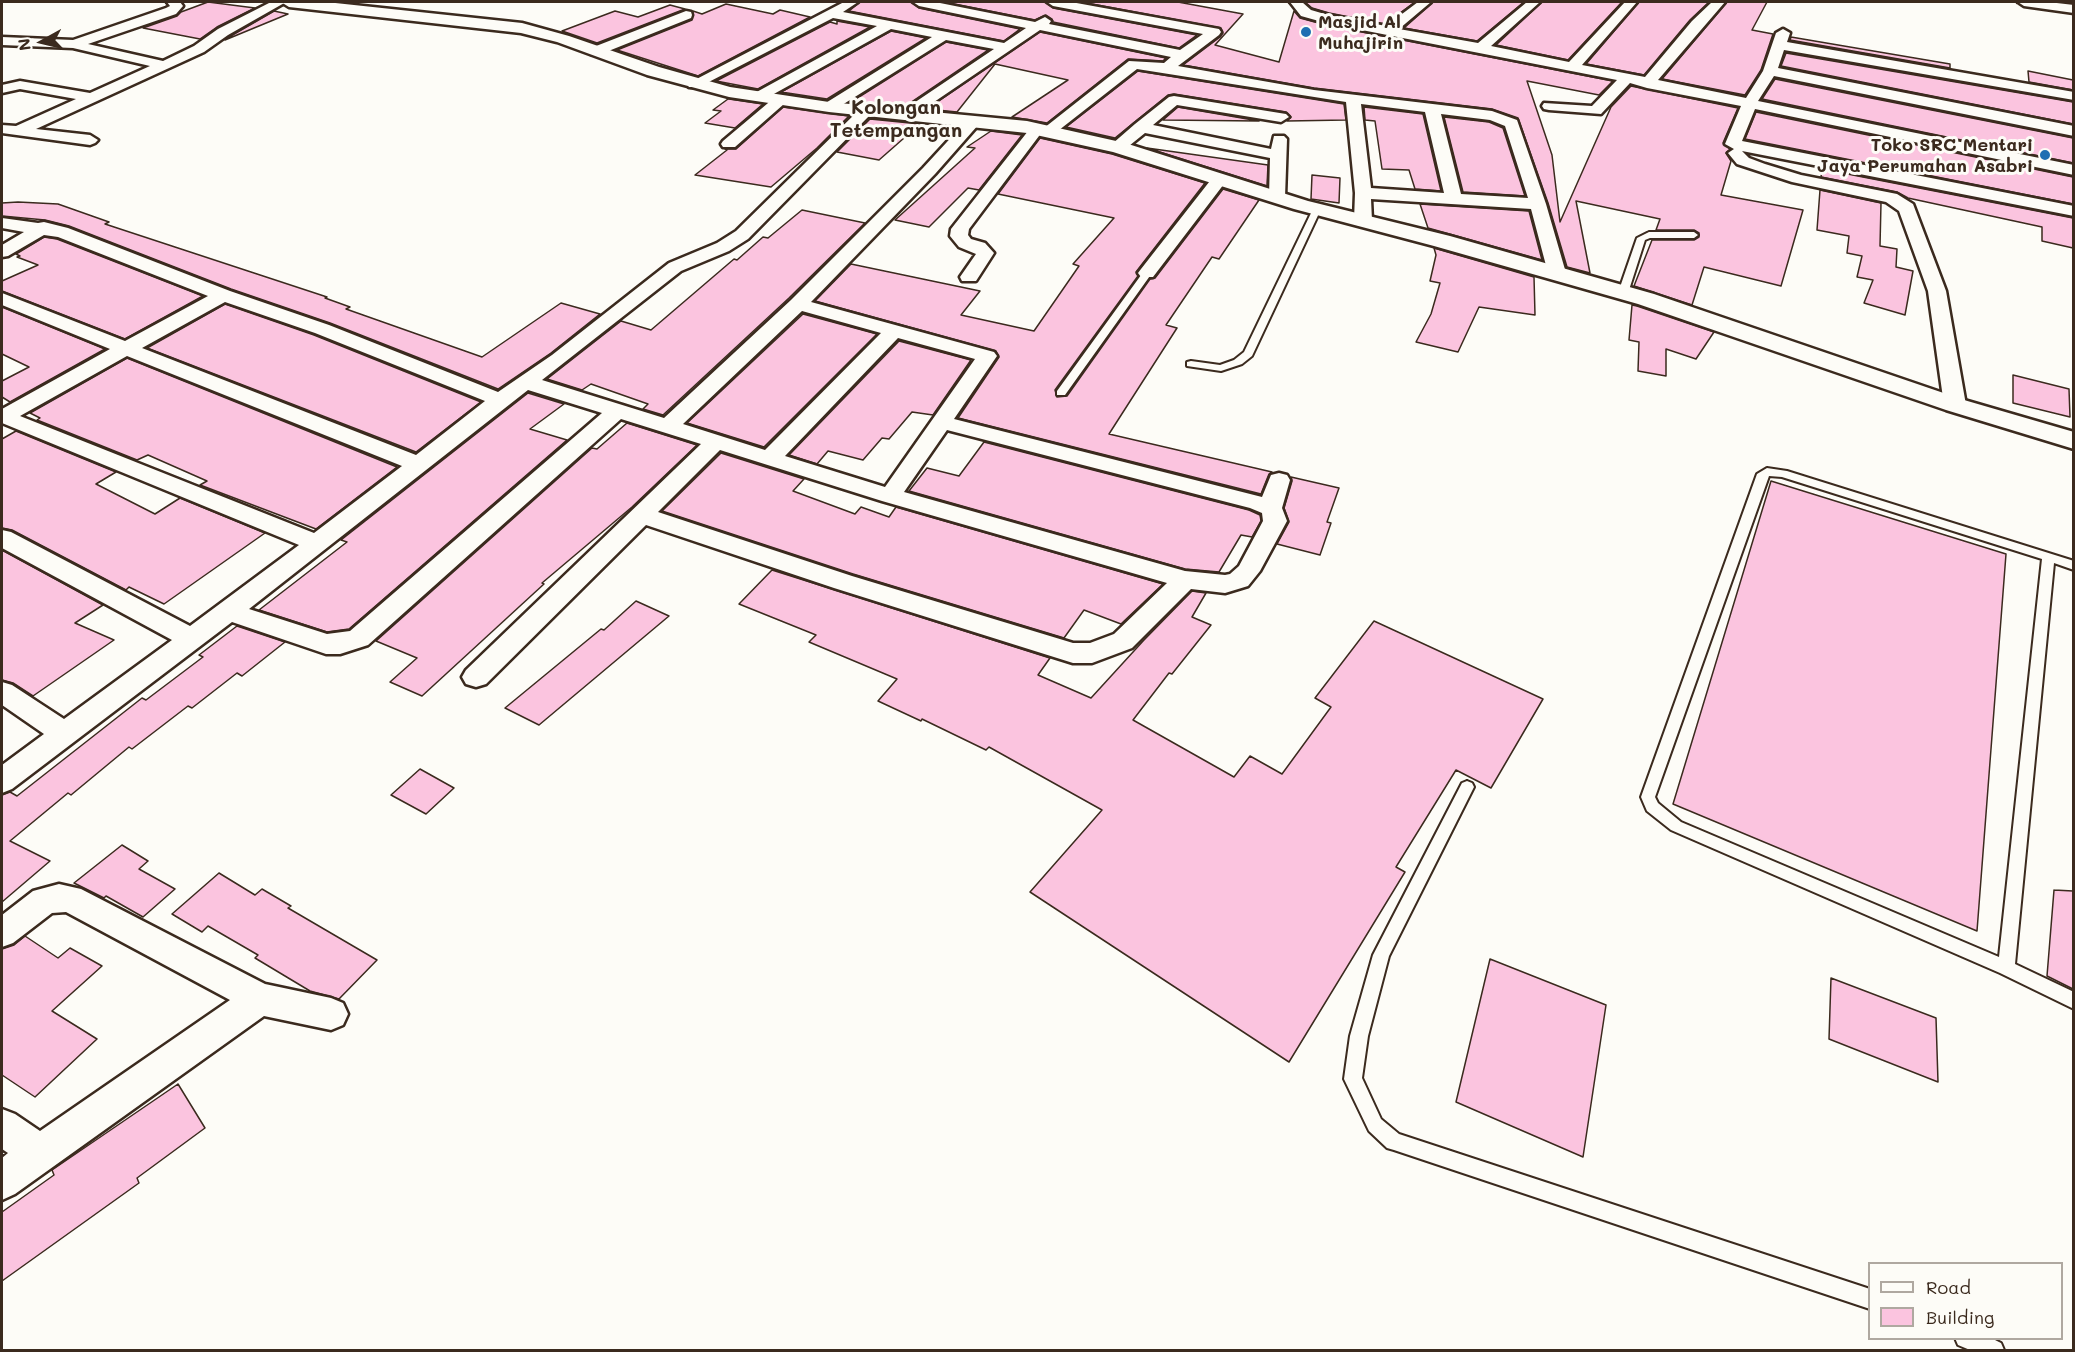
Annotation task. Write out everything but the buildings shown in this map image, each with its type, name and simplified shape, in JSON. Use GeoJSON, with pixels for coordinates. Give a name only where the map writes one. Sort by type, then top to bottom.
{"type":"FeatureCollection","features":[{"type":"Feature","properties":{"kind":"street"},"geometry":{"type":"LineString","coordinates":[[74,44],[171,11],[177,6],[173,2]]}},
{"type":"Feature","properties":{"kind":"street"},"geometry":{"type":"LineString","coordinates":[[9,130],[92,97],[199,49],[223,32],[280,2]]}},
{"type":"Feature","properties":{"kind":"street"},"geometry":{"type":"LineString","coordinates":[[289,2],[522,28],[694,84],[758,97],[1043,130],[1118,147],[1317,209],[1557,273],[1623,293],[1719,323],[1955,405],[2073,441]]}},
{"type":"Feature","properties":{"kind":"street"},"geometry":{"type":"LineString","coordinates":[[694,84],[852,2]]}},
{"type":"Feature","properties":{"kind":"street"},"geometry":{"type":"LineString","coordinates":[[919,2],[1182,55]]}},
{"type":"Feature","properties":{"kind":"street"},"geometry":{"type":"LineString","coordinates":[[1053,2],[1071,3],[1213,31],[1167,68]]}},
{"type":"Feature","properties":{"kind":"street"},"geometry":{"type":"LineString","coordinates":[[1296,2],[1306,13],[1326,19],[1481,48],[2073,170]]}},
{"type":"Feature","properties":{"kind":"street"},"geometry":{"type":"LineString","coordinates":[[1388,31],[1425,2]]}},
{"type":"Feature","properties":{"kind":"street"},"geometry":{"type":"LineString","coordinates":[[1481,48],[1534,2]]}},
{"type":"Feature","properties":{"kind":"street"},"geometry":{"type":"LineString","coordinates":[[1571,68],[1631,2]]}},
{"type":"Feature","properties":{"kind":"street"},"geometry":{"type":"LineString","coordinates":[[1647,84],[1697,24],[1719,2]]}},
{"type":"Feature","properties":{"kind":"street"},"geometry":{"type":"LineString","coordinates":[[2024,2],[2073,9]]}},
{"type":"Feature","properties":{"kind":"street"},"geometry":{"type":"LineString","coordinates":[[907,114],[1071,3]]}},
{"type":"Feature","properties":{"kind":"street"},"geometry":{"type":"LineString","coordinates":[[1326,19],[1340,8]]}},
{"type":"Feature","properties":{"kind":"street"},"geometry":{"type":"LineString","coordinates":[[832,14],[1005,47]]}},
{"type":"Feature","properties":{"kind":"street"},"geometry":{"type":"LineString","coordinates":[[596,51],[686,15]]}},
{"type":"Feature","properties":{"kind":"street"},"geometry":{"type":"LineString","coordinates":[[1342,40],[1348,23]]}},
{"type":"Feature","properties":{"kind":"street"},"geometry":{"type":"LineString","coordinates":[[758,97],[889,25]]}},
{"type":"Feature","properties":{"kind":"street"},"geometry":{"type":"LineString","coordinates":[[829,107],[943,36]]}},
{"type":"Feature","properties":{"kind":"street"},"geometry":{"type":"LineString","coordinates":[[1955,405],[1937,291],[1907,208],[1891,198],[1798,179],[1753,165],[1739,158],[1733,144],[1749,104],[1770,71],[1781,39],[1988,97],[2073,130]]}},
{"type":"Feature","properties":{"kind":"street"},"geometry":{"type":"LineString","coordinates":[[2,41],[74,44],[164,65]]}},
{"type":"Feature","properties":{"kind":"street"},"geometry":{"type":"LineString","coordinates":[[969,278],[985,253],[979,247],[965,243],[959,236],[960,229],[1043,130],[1134,64],[1290,90],[1511,121],[1538,204],[1557,273]]}},
{"type":"Feature","properties":{"kind":"street"},"geometry":{"type":"LineString","coordinates":[[1770,71],[1988,97],[2073,96]]}},
{"type":"Feature","properties":{"kind":"street"},"geometry":{"type":"LineString","coordinates":[[1549,106],[1596,111],[1626,79]]}},
{"type":"Feature","properties":{"kind":"street"},"geometry":{"type":"LineString","coordinates":[[2,89],[20,85],[92,97]]}},
{"type":"Feature","properties":{"kind":"street"},"geometry":{"type":"LineString","coordinates":[[1276,197],[1281,117],[1290,90]]}},
{"type":"Feature","properties":{"kind":"street"},"geometry":{"type":"LineString","coordinates":[[1980,192],[1980,151],[1988,97]]}},
{"type":"Feature","properties":{"kind":"street"},"geometry":{"type":"LineString","coordinates":[[1353,99],[1363,193],[1363,221]]}},
{"type":"Feature","properties":{"kind":"street"},"geometry":{"type":"LineString","coordinates":[[1118,147],[1174,100],[1281,117]]}},
{"type":"Feature","properties":{"kind":"street"},"geometry":{"type":"LineString","coordinates":[[729,144],[779,101]]}},
{"type":"Feature","properties":{"kind":"street"},"geometry":{"type":"LineString","coordinates":[[1432,109],[1454,198]]}},
{"type":"Feature","properties":{"kind":"street"},"geometry":{"type":"LineString","coordinates":[[2,781],[192,639],[675,267],[723,247],[742,235],[758,222],[866,111]]}},
{"type":"Feature","properties":{"kind":"street"},"geometry":{"type":"LineString","coordinates":[[667,427],[798,304],[929,171],[974,121]]}},
{"type":"Feature","properties":{"kind":"street"},"geometry":{"type":"LineString","coordinates":[[1140,127],[1277,155]]}},
{"type":"Feature","properties":{"kind":"street"},"geometry":{"type":"LineString","coordinates":[[9,130],[90,140]]}},
{"type":"Feature","properties":{"kind":"street"},"geometry":{"type":"LineString","coordinates":[[1733,144],[2073,211]]}},
{"type":"Feature","properties":{"kind":"street"},"geometry":{"type":"LineString","coordinates":[[1147,273],[1219,180]]}},
{"type":"Feature","properties":{"kind":"street"},"geometry":{"type":"LineString","coordinates":[[1363,193],[1538,204]]}},
{"type":"Feature","properties":{"kind":"street"},"geometry":{"type":"LineString","coordinates":[[2,223],[44,227],[62,232],[223,295],[322,329],[500,400]]}},
{"type":"Feature","properties":{"kind":"street"},"geometry":{"type":"LineString","coordinates":[[2,252],[44,227]]}},
{"type":"Feature","properties":{"kind":"street"},"geometry":{"type":"LineString","coordinates":[[2,416],[223,295]]}},
{"type":"Feature","properties":{"kind":"street"},"geometry":{"type":"LineString","coordinates":[[2,299],[418,464]]}},
{"type":"Feature","properties":{"kind":"street"},"geometry":{"type":"LineString","coordinates":[[798,304],[987,356],[890,496]]}},
{"type":"Feature","properties":{"kind":"street"},"geometry":{"type":"LineString","coordinates":[[769,459],[893,332]]}},
{"type":"Feature","properties":{"kind":"street"},"geometry":{"type":"LineString","coordinates":[[525,382],[890,496],[1185,580],[1225,584],[1239,580],[1248,571],[1271,530],[1274,514],[1270,508],[1246,500],[941,422]]}},
{"type":"Feature","properties":{"kind":"street"},"geometry":{"type":"LineString","coordinates":[[228,611],[326,644],[340,644],[359,638],[617,411]]}},
{"type":"Feature","properties":{"kind":"street"},"geometry":{"type":"LineString","coordinates":[[2,416],[316,543]]}},
{"type":"Feature","properties":{"kind":"street"},"geometry":{"type":"LineString","coordinates":[[476,676],[716,442]]}},
{"type":"Feature","properties":{"kind":"street"},"geometry":{"type":"LineString","coordinates":[[1270,508],[1279,480]]}},
{"type":"Feature","properties":{"kind":"street"},"geometry":{"type":"LineString","coordinates":[[641,515],[854,585],[1073,653],[1092,653],[1123,641],[1185,580]]}},
{"type":"Feature","properties":{"kind":"street"},"geometry":{"type":"LineString","coordinates":[[2,538],[192,639]]}},
{"type":"Feature","properties":{"kind":"street"},"geometry":{"type":"LineString","coordinates":[[2,692],[66,734]]}},
{"type":"Feature","properties":{"kind":"street"},"geometry":{"type":"LineString","coordinates":[[2,933],[44,901],[59,898],[70,899],[261,999],[331,1014]]}},
{"type":"Feature","properties":{"kind":"street"},"geometry":{"type":"LineString","coordinates":[[2,1181],[261,999]]}},
{"type":"Feature","properties":{"kind":"street"},"geometry":{"type":"LineString","coordinates":[[2,1127],[40,1153]]}},
{"type":"Feature","properties":{"kind":"lane"},"geometry":{"type":"LineString","coordinates":[[1191,364],[1221,368],[1238,362],[1248,354],[1317,209]]}},
{"type":"Feature","properties":{"kind":"lane"},"geometry":{"type":"LineString","coordinates":[[1623,293],[1641,238],[1649,235],[1694,235]]}},
{"type":"Feature","properties":{"kind":"lane"},"geometry":{"type":"LineString","coordinates":[[1061,393],[1147,273]]}},
{"type":"Feature","properties":{"kind":"lane"},"geometry":{"type":"LineString","coordinates":[[2073,566],[1794,478],[1767,472],[1763,474],[1648,797],[1659,814],[1676,826],[2006,968],[2073,1001]]}},
{"type":"Feature","properties":{"kind":"lane"},"geometry":{"type":"LineString","coordinates":[[2006,968],[2048,557]]}},
{"type":"Feature","properties":{"kind":"lane"},"geometry":{"type":"LineString","coordinates":[[1467,787],[1381,955],[1368,1001],[1359,1036],[1353,1079],[1375,1125],[1394,1141],[1868,1299]]}},
{"type":"Feature","properties":{"kind":"lane"},"geometry":{"type":"LineString","coordinates":[[1970,1340],[1994,1350]]}},
{"type":"Feature","properties":{"kind":"place","name":"Masjid Al Muhajirin"},"geometry":{"type":"Point","coordinates":[1306,32]}},
{"type":"Feature","properties":{"kind":"place","name":"Toko SRC Mentari Jaya Perumahan Asabri"},"geometry":{"type":"Point","coordinates":[2045,155]}},
{"type":"Feature","properties":{"kind":"district","name":"Kolongan Tetempangan"},"geometry":{"type":"Point","coordinates":[896,120]}}]}
